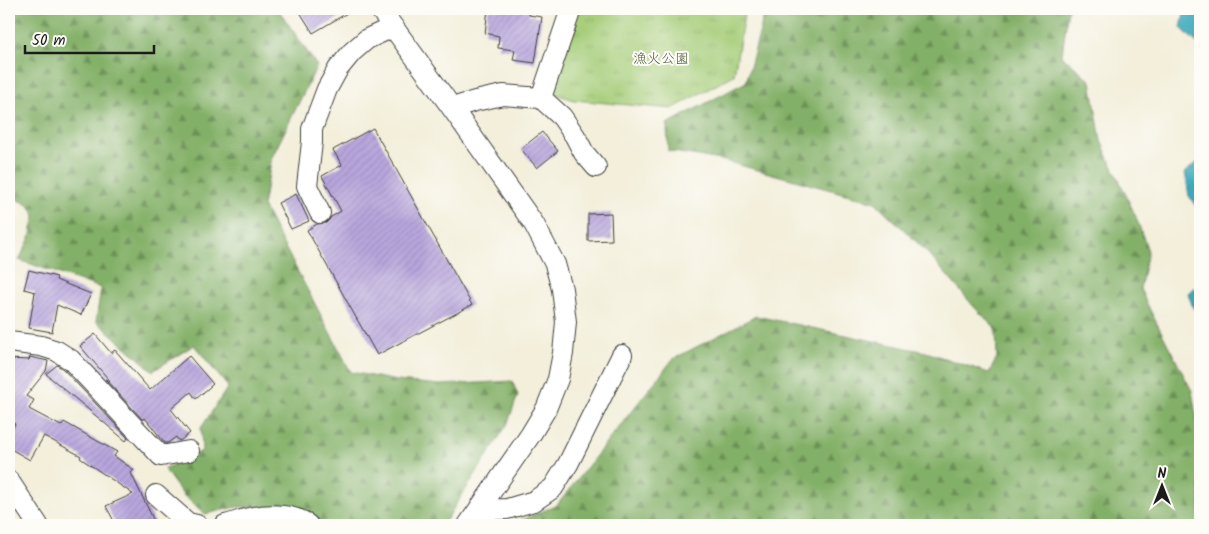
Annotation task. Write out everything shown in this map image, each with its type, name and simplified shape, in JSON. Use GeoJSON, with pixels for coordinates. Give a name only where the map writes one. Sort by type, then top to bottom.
{"type":"FeatureCollection","features":[{"type":"Feature","properties":{"kind":"street"},"geometry":{"type":"LineString","coordinates":[[380,9],[534,224],[555,264],[562,289],[566,322],[564,352],[558,380],[546,409],[531,434],[474,518]]}},
{"type":"Feature","properties":{"kind":"street"},"geometry":{"type":"LineString","coordinates":[[541,98],[572,9]]}},
{"type":"Feature","properties":{"kind":"street"},"geometry":{"type":"LineString","coordinates":[[320,213],[307,186],[312,129],[324,97],[338,69],[352,52],[367,39],[393,28]]}},
{"type":"Feature","properties":{"kind":"street"},"geometry":{"type":"LineString","coordinates":[[452,108],[503,95],[541,98],[562,117],[596,167]]}},
{"type":"Feature","properties":{"kind":"street"},"geometry":{"type":"LineString","coordinates":[[9,342],[41,346],[57,351],[71,360],[161,456],[189,451]]}},
{"type":"Feature","properties":{"kind":"street"},"geometry":{"type":"LineString","coordinates":[[474,518],[534,501],[553,488],[568,464],[622,355]]}},
{"type":"Feature","properties":{"kind":"street"},"geometry":{"type":"LineString","coordinates":[[9,481],[38,525]]}},
{"type":"Feature","properties":{"kind":"street"},"geometry":{"type":"LineString","coordinates":[[156,494],[188,523],[197,525]]}},
{"type":"Feature","properties":{"kind":"street"},"geometry":{"type":"LineString","coordinates":[[225,525],[252,517],[272,516],[292,518],[308,525]]}},
{"type":"Feature","properties":{"kind":"green space"},"geometry":{"type":"Polygon","coordinates":[[[9,9],[278,9],[317,66],[272,157],[263,206],[351,372],[397,381],[441,385],[512,381],[518,395],[507,425],[443,525],[323,525],[317,519],[301,511],[269,507],[237,507],[205,514],[183,495],[164,469],[202,451],[201,428],[228,387],[194,345],[153,371],[96,321],[101,288],[19,260],[30,238],[35,215],[28,204],[9,196],[9,9]]]}},
{"type":"Feature","properties":{"kind":"green space","name":"漁火公園"},"geometry":{"type":"Polygon","coordinates":[[[563,9],[745,9],[734,75],[672,109],[574,100],[537,88],[563,9]]]}},
{"type":"Feature","properties":{"kind":"green space"},"geometry":{"type":"Polygon","coordinates":[[[763,9],[1068,9],[1062,56],[1091,81],[1101,141],[1136,217],[1148,251],[1140,289],[1192,391],[1200,439],[1200,525],[511,525],[557,505],[673,359],[756,316],[926,352],[989,373],[997,358],[996,329],[976,309],[925,250],[875,202],[721,160],[668,151],[667,124],[746,82],[761,27],[763,9]]]}},
{"type":"Feature","properties":{"kind":"water"},"geometry":{"type":"Polygon","coordinates":[[[1185,9],[1200,9],[1200,52],[1198,44],[1181,28],[1185,9]]]}},
{"type":"Feature","properties":{"kind":"water"},"geometry":{"type":"Polygon","coordinates":[[[1200,158],[1200,210],[1189,196],[1185,172],[1198,162],[1200,158]]]}},
{"type":"Feature","properties":{"kind":"water"},"geometry":{"type":"Polygon","coordinates":[[[1200,278],[1200,313],[1193,308],[1188,293],[1197,285],[1200,278]]]}},
{"type":"Feature","properties":{"kind":"building"},"geometry":{"type":"Polygon","coordinates":[[[298,9],[354,9],[313,33],[298,9]]]}},
{"type":"Feature","properties":{"kind":"building"},"geometry":{"type":"Polygon","coordinates":[[[488,9],[530,9],[529,15],[542,17],[535,63],[513,60],[515,50],[498,48],[499,36],[485,33],[488,9]]]}},
{"type":"Feature","properties":{"kind":"building"},"geometry":{"type":"Polygon","coordinates":[[[373,128],[472,305],[377,355],[307,230],[317,224],[326,223],[331,217],[341,211],[322,176],[342,165],[333,150],[373,128]]]}},
{"type":"Feature","properties":{"kind":"building"},"geometry":{"type":"Polygon","coordinates":[[[542,132],[558,151],[537,168],[521,149],[542,132]]]}},
{"type":"Feature","properties":{"kind":"building"},"geometry":{"type":"Polygon","coordinates":[[[296,194],[309,221],[291,229],[278,203],[296,194]]]}},
{"type":"Feature","properties":{"kind":"building"},"geometry":{"type":"Polygon","coordinates":[[[611,213],[612,240],[588,241],[588,214],[611,213]]]}},
{"type":"Feature","properties":{"kind":"building"},"geometry":{"type":"Polygon","coordinates":[[[29,270],[57,277],[56,280],[91,294],[81,315],[57,305],[52,332],[29,328],[35,292],[24,289],[29,270]]]}},
{"type":"Feature","properties":{"kind":"building"},"geometry":{"type":"Polygon","coordinates":[[[95,334],[111,353],[115,350],[150,390],[189,356],[213,384],[196,399],[191,392],[171,409],[190,433],[179,441],[176,437],[165,443],[145,418],[143,420],[105,379],[110,381],[80,346],[95,334]]]}},
{"type":"Feature","properties":{"kind":"building"},"geometry":{"type":"Polygon","coordinates":[[[30,357],[48,361],[46,371],[26,396],[34,400],[29,409],[61,426],[64,422],[117,452],[114,456],[134,470],[131,473],[156,525],[116,525],[106,506],[133,494],[80,458],[81,456],[44,436],[30,460],[9,448],[9,435],[15,424],[9,421],[9,359],[29,360],[30,357]]]}},
{"type":"Feature","properties":{"kind":"building"},"geometry":{"type":"Polygon","coordinates":[[[57,365],[63,369],[128,438],[126,441],[46,374],[57,365]]]}}]}
